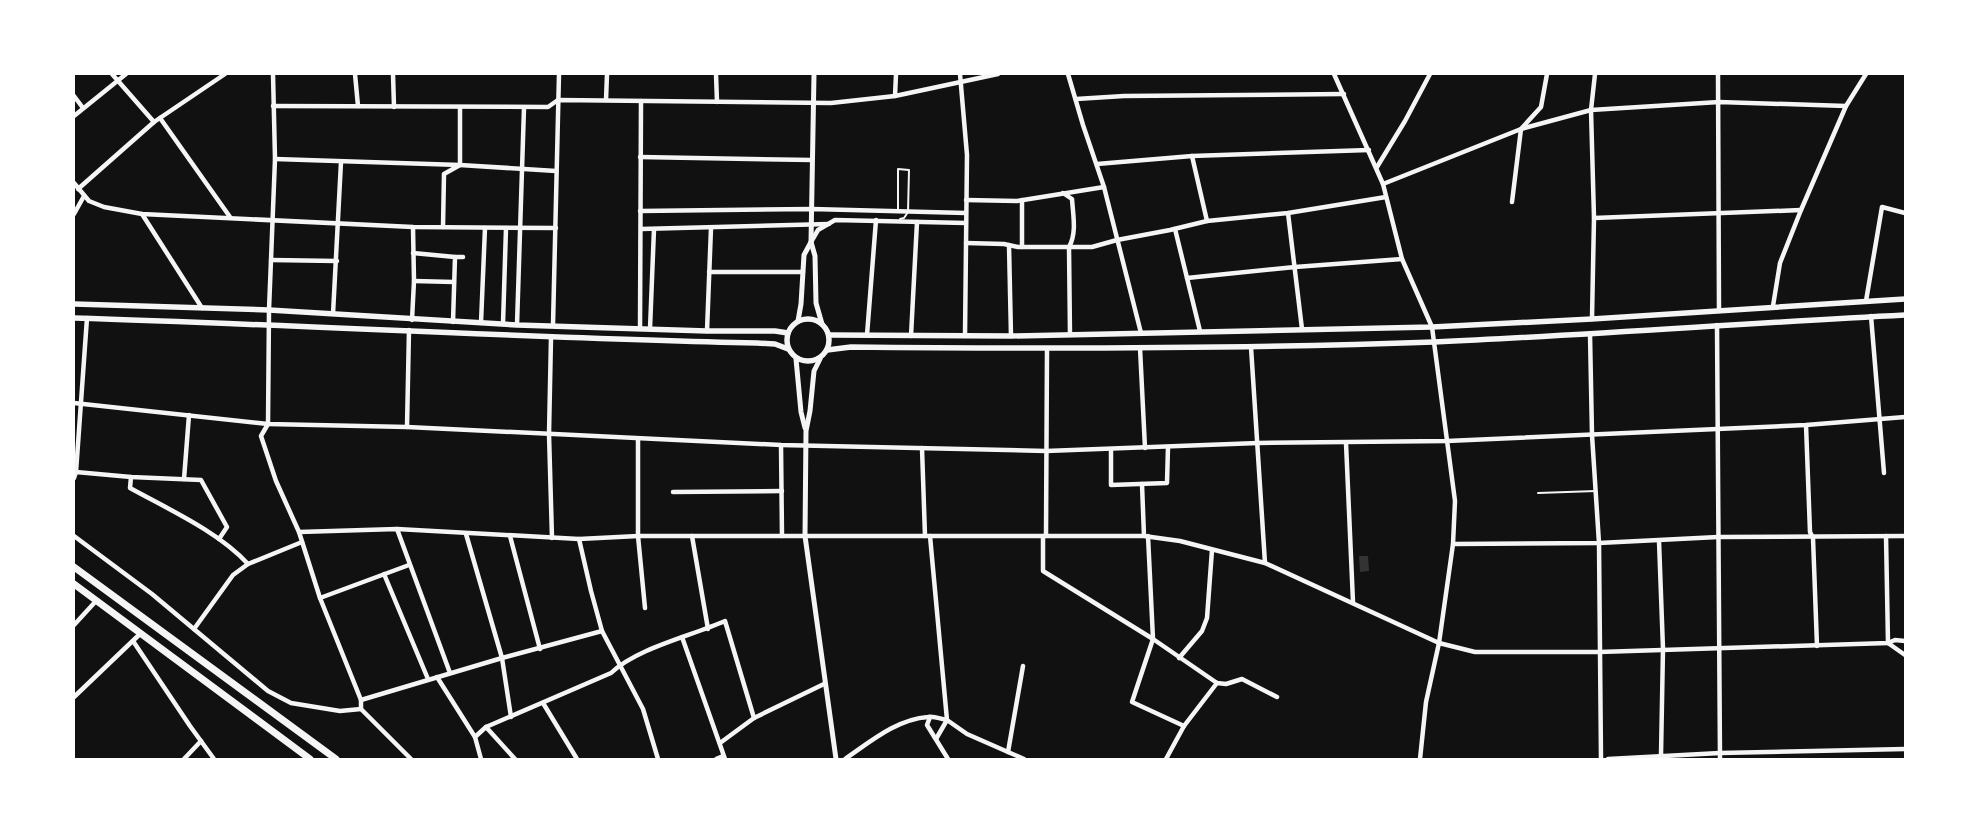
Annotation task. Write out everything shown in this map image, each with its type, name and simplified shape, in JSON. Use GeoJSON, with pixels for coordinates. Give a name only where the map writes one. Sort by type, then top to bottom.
{"type":"FeatureCollection","features":[{"type":"Feature","properties":{"kind":"highway"},"geometry":{"type":"LineString","coordinates":[[74,567],[336,759]]}},
{"type":"Feature","properties":{"kind":"highway"},"geometry":{"type":"LineString","coordinates":[[74,584],[310,759]]}},
{"type":"Feature","properties":{"kind":"main road"},"geometry":{"type":"LineString","coordinates":[[829,335],[1011,336],[1432,327],[1905,299]]}},
{"type":"Feature","properties":{"kind":"main road"},"geometry":{"type":"LineString","coordinates":[[74,304],[269,310],[517,325],[650,330],[775,331],[788,333]]}},
{"type":"Feature","properties":{"kind":"main road"},"geometry":{"type":"LineString","coordinates":[[827,350],[851,347],[1047,350],[1434,342],[1905,314]]}},
{"type":"Feature","properties":{"kind":"main road"},"geometry":{"type":"LineString","coordinates":[[74,318],[270,324],[551,338],[757,343],[775,344],[788,349]]}},
{"type":"Feature","properties":{"kind":"main road"},"geometry":{"type":"LineString","coordinates":[[809,319],[822,324],[829,335],[827,350],[820,358],[808,362],[796,359],[786,344],[788,333],[798,321],[809,319]]}},
{"type":"Feature","properties":{"kind":"street"},"geometry":{"type":"LineString","coordinates":[[112,74],[154,122]]}},
{"type":"Feature","properties":{"kind":"street"},"geometry":{"type":"LineString","coordinates":[[74,116],[126,74]]}},
{"type":"Feature","properties":{"kind":"street"},"geometry":{"type":"LineString","coordinates":[[78,189],[154,122],[225,74]]}},
{"type":"Feature","properties":{"kind":"street"},"geometry":{"type":"LineString","coordinates":[[273,74],[275,159],[269,310],[268,424],[261,436],[276,481],[299,532],[320,598],[361,700],[361,709],[411,759]]}},
{"type":"Feature","properties":{"kind":"street"},"geometry":{"type":"LineString","coordinates":[[355,74],[358,106]]}},
{"type":"Feature","properties":{"kind":"street"},"geometry":{"type":"LineString","coordinates":[[393,74],[394,107]]}},
{"type":"Feature","properties":{"kind":"street"},"geometry":{"type":"LineString","coordinates":[[553,326],[559,74]]}},
{"type":"Feature","properties":{"kind":"street"},"geometry":{"type":"LineString","coordinates":[[606,100],[607,74]]}},
{"type":"Feature","properties":{"kind":"street"},"geometry":{"type":"LineString","coordinates":[[716,74],[717,102]]}},
{"type":"Feature","properties":{"kind":"street"},"geometry":{"type":"LineString","coordinates":[[814,74],[815,104],[811,242],[815,256],[816,303],[822,324]]}},
{"type":"Feature","properties":{"kind":"street"},"geometry":{"type":"LineString","coordinates":[[895,96],[896,74]]}},
{"type":"Feature","properties":{"kind":"street"},"geometry":{"type":"LineString","coordinates":[[960,74],[967,155],[965,336]]}},
{"type":"Feature","properties":{"kind":"street"},"geometry":{"type":"LineString","coordinates":[[273,106],[524,108],[548,107],[558,100],[815,104],[895,96],[998,74]]}},
{"type":"Feature","properties":{"kind":"street"},"geometry":{"type":"LineString","coordinates":[[1068,74],[1104,186],[1141,333]]}},
{"type":"Feature","properties":{"kind":"street"},"geometry":{"type":"LineString","coordinates":[[1334,74],[1383,184],[1402,260],[1432,327],[1455,501],[1453,544],[1440,643],[1426,702],[1420,759]]}},
{"type":"Feature","properties":{"kind":"street"},"geometry":{"type":"LineString","coordinates":[[1376,167],[1405,121],[1430,74]]}},
{"type":"Feature","properties":{"kind":"street"},"geometry":{"type":"LineString","coordinates":[[1512,202],[1521,129],[1541,107],[1546,74]]}},
{"type":"Feature","properties":{"kind":"street"},"geometry":{"type":"LineString","coordinates":[[1592,319],[1594,218],[1591,110],[1595,74]]}},
{"type":"Feature","properties":{"kind":"street"},"geometry":{"type":"LineString","coordinates":[[1718,74],[1719,311]]}},
{"type":"Feature","properties":{"kind":"street"},"geometry":{"type":"LineString","coordinates":[[1772,306],[1780,263],[1801,210],[1846,106],[1866,74]]}},
{"type":"Feature","properties":{"kind":"street"},"geometry":{"type":"LineString","coordinates":[[1076,99],[1124,96],[1344,94]]}},
{"type":"Feature","properties":{"kind":"street"},"geometry":{"type":"LineString","coordinates":[[74,96],[83,108]]}},
{"type":"Feature","properties":{"kind":"street"},"geometry":{"type":"LineString","coordinates":[[640,329],[641,101]]}},
{"type":"Feature","properties":{"kind":"street"},"geometry":{"type":"LineString","coordinates":[[1383,184],[1521,129],[1591,110],[1719,102],[1846,106]]}},
{"type":"Feature","properties":{"kind":"street"},"geometry":{"type":"LineString","coordinates":[[460,108],[460,165]]}},
{"type":"Feature","properties":{"kind":"street"},"geometry":{"type":"LineString","coordinates":[[517,325],[524,108]]}},
{"type":"Feature","properties":{"kind":"street"},"geometry":{"type":"LineString","coordinates":[[160,118],[230,217]]}},
{"type":"Feature","properties":{"kind":"street"},"geometry":{"type":"LineString","coordinates":[[1097,164],[1192,156],[1369,150]]}},
{"type":"Feature","properties":{"kind":"street"},"geometry":{"type":"LineString","coordinates":[[1192,156],[1207,221]]}},
{"type":"Feature","properties":{"kind":"street"},"geometry":{"type":"LineString","coordinates":[[640,157],[812,160]]}},
{"type":"Feature","properties":{"kind":"street"},"geometry":{"type":"LineString","coordinates":[[275,159],[460,165],[556,171]]}},
{"type":"Feature","properties":{"kind":"street"},"geometry":{"type":"LineString","coordinates":[[333,314],[341,162]]}},
{"type":"Feature","properties":{"kind":"street"},"geometry":{"type":"LineString","coordinates":[[442,227],[444,174],[460,165]]}},
{"type":"Feature","properties":{"kind":"street"},"geometry":{"type":"LineString","coordinates":[[74,183],[89,201],[104,207],[142,214],[413,227],[556,228]]}},
{"type":"Feature","properties":{"kind":"street"},"geometry":{"type":"LineString","coordinates":[[966,200],[1022,200],[1104,186]]}},
{"type":"Feature","properties":{"kind":"street"},"geometry":{"type":"LineString","coordinates":[[1063,193],[1072,199],[1073,239],[1069,247],[1070,335]]}},
{"type":"Feature","properties":{"kind":"street"},"geometry":{"type":"LineString","coordinates":[[74,214],[84,196]]}},
{"type":"Feature","properties":{"kind":"street"},"geometry":{"type":"LineString","coordinates":[[966,243],[1022,247],[1092,247],[1207,221],[1288,213],[1386,197]]}},
{"type":"Feature","properties":{"kind":"street"},"geometry":{"type":"LineString","coordinates":[[1022,200],[1022,247]]}},
{"type":"Feature","properties":{"kind":"street"},"geometry":{"type":"LineString","coordinates":[[1866,301],[1882,207],[1905,214]]}},
{"type":"Feature","properties":{"kind":"street"},"geometry":{"type":"LineString","coordinates":[[640,211],[812,209],[966,213]]}},
{"type":"Feature","properties":{"kind":"street"},"geometry":{"type":"LineString","coordinates":[[1594,218],[1801,210]]}},
{"type":"Feature","properties":{"kind":"street"},"geometry":{"type":"LineString","coordinates":[[1288,213],[1302,329]]}},
{"type":"Feature","properties":{"kind":"street"},"geometry":{"type":"LineString","coordinates":[[142,214],[202,308]]}},
{"type":"Feature","properties":{"kind":"street"},"geometry":{"type":"LineString","coordinates":[[798,321],[804,255],[818,230],[835,220],[966,223]]}},
{"type":"Feature","properties":{"kind":"street"},"geometry":{"type":"LineString","coordinates":[[867,335],[876,220]]}},
{"type":"Feature","properties":{"kind":"street"},"geometry":{"type":"LineString","coordinates":[[911,336],[917,222]]}},
{"type":"Feature","properties":{"kind":"street"},"geometry":{"type":"LineString","coordinates":[[641,229],[829,224]]}},
{"type":"Feature","properties":{"kind":"street"},"geometry":{"type":"LineString","coordinates":[[412,320],[414,282],[413,227]]}},
{"type":"Feature","properties":{"kind":"street"},"geometry":{"type":"LineString","coordinates":[[481,323],[485,228]]}},
{"type":"Feature","properties":{"kind":"street"},"geometry":{"type":"LineString","coordinates":[[503,324],[506,228]]}},
{"type":"Feature","properties":{"kind":"street"},"geometry":{"type":"LineString","coordinates":[[707,331],[712,228]]}},
{"type":"Feature","properties":{"kind":"street"},"geometry":{"type":"LineString","coordinates":[[650,330],[654,229]]}},
{"type":"Feature","properties":{"kind":"street"},"geometry":{"type":"LineString","coordinates":[[1175,229],[1200,331]]}},
{"type":"Feature","properties":{"kind":"street"},"geometry":{"type":"LineString","coordinates":[[1009,245],[1011,336]]}},
{"type":"Feature","properties":{"kind":"street"},"geometry":{"type":"LineString","coordinates":[[413,254],[463,257]]}},
{"type":"Feature","properties":{"kind":"street"},"geometry":{"type":"LineString","coordinates":[[453,322],[454,256]]}},
{"type":"Feature","properties":{"kind":"street"},"geometry":{"type":"LineString","coordinates":[[271,260],[337,261]]}},
{"type":"Feature","properties":{"kind":"street"},"geometry":{"type":"LineString","coordinates":[[1187,278],[1295,267],[1402,260]]}},
{"type":"Feature","properties":{"kind":"street"},"geometry":{"type":"LineString","coordinates":[[710,272],[803,272]]}},
{"type":"Feature","properties":{"kind":"street"},"geometry":{"type":"LineString","coordinates":[[414,282],[454,282]]}},
{"type":"Feature","properties":{"kind":"street"},"geometry":{"type":"LineString","coordinates":[[641,296],[652,296]]}},
{"type":"Feature","properties":{"kind":"street"},"geometry":{"type":"LineString","coordinates":[[1872,316],[1884,473]]}},
{"type":"Feature","properties":{"kind":"street"},"geometry":{"type":"LineString","coordinates":[[74,478],[82,404],[87,318]]}},
{"type":"Feature","properties":{"kind":"street"},"geometry":{"type":"LineString","coordinates":[[1717,325],[1720,759]]}},
{"type":"Feature","properties":{"kind":"street"},"geometry":{"type":"LineString","coordinates":[[407,427],[409,330]]}},
{"type":"Feature","properties":{"kind":"street"},"geometry":{"type":"LineString","coordinates":[[1590,334],[1592,435],[1599,543],[1601,759]]}},
{"type":"Feature","properties":{"kind":"street"},"geometry":{"type":"LineString","coordinates":[[551,338],[549,434],[552,538]]}},
{"type":"Feature","properties":{"kind":"street"},"geometry":{"type":"LineString","coordinates":[[1251,347],[1266,563]]}},
{"type":"Feature","properties":{"kind":"street"},"geometry":{"type":"LineString","coordinates":[[1140,348],[1145,448]]}},
{"type":"Feature","properties":{"kind":"street"},"geometry":{"type":"LineString","coordinates":[[1047,350],[1043,571],[1153,638],[1217,683],[1226,684],[1242,679],[1277,697]]}},
{"type":"Feature","properties":{"kind":"street"},"geometry":{"type":"LineString","coordinates":[[820,358],[814,371],[806,431],[805,536],[824,684],[836,759]]}},
{"type":"Feature","properties":{"kind":"street"},"geometry":{"type":"LineString","coordinates":[[796,359],[801,412],[806,431]]}},
{"type":"Feature","properties":{"kind":"street"},"geometry":{"type":"LineString","coordinates":[[74,403],[268,424],[407,427],[781,445],[1046,451],[1258,444],[1447,441],[1905,418]]}},
{"type":"Feature","properties":{"kind":"street"},"geometry":{"type":"LineString","coordinates":[[184,480],[189,415]]}},
{"type":"Feature","properties":{"kind":"street"},"geometry":{"type":"LineString","coordinates":[[1806,424],[1817,646]]}},
{"type":"Feature","properties":{"kind":"street"},"geometry":{"type":"LineString","coordinates":[[638,439],[638,536],[645,608]]}},
{"type":"Feature","properties":{"kind":"street"},"geometry":{"type":"LineString","coordinates":[[1346,444],[1353,602]]}},
{"type":"Feature","properties":{"kind":"street"},"geometry":{"type":"LineString","coordinates":[[781,445],[782,536]]}},
{"type":"Feature","properties":{"kind":"street"},"geometry":{"type":"LineString","coordinates":[[1110,449],[1111,485],[1142,484],[1168,483],[1168,447]]}},
{"type":"Feature","properties":{"kind":"street"},"geometry":{"type":"LineString","coordinates":[[922,448],[928,536],[948,720],[936,739]]}},
{"type":"Feature","properties":{"kind":"street"},"geometry":{"type":"LineString","coordinates":[[76,472],[130,477],[201,480],[227,527],[219,539]]}},
{"type":"Feature","properties":{"kind":"street"},"geometry":{"type":"LineString","coordinates":[[130,477],[130,488],[219,539],[235,550],[248,564]]}},
{"type":"Feature","properties":{"kind":"street"},"geometry":{"type":"LineString","coordinates":[[1142,484],[1153,638],[1132,702],[1184,726]]}},
{"type":"Feature","properties":{"kind":"street"},"geometry":{"type":"LineString","coordinates":[[673,492],[782,492]]}},
{"type":"Feature","properties":{"kind":"street"},"geometry":{"type":"LineString","coordinates":[[299,532],[397,530],[579,539],[638,536],[1146,536],[1180,541],[1266,563],[1440,643],[1475,652],[1599,652],[1817,646],[1888,643],[1895,640],[1905,642]]}},
{"type":"Feature","properties":{"kind":"street"},"geometry":{"type":"LineString","coordinates":[[397,530],[450,673]]}},
{"type":"Feature","properties":{"kind":"street"},"geometry":{"type":"LineString","coordinates":[[466,534],[502,658],[511,717]]}},
{"type":"Feature","properties":{"kind":"street"},"geometry":{"type":"LineString","coordinates":[[74,536],[152,594],[268,691],[291,703],[340,711],[361,709]]}},
{"type":"Feature","properties":{"kind":"street"},"geometry":{"type":"LineString","coordinates":[[510,536],[540,649]]}},
{"type":"Feature","properties":{"kind":"street"},"geometry":{"type":"LineString","coordinates":[[692,536],[708,628]]}},
{"type":"Feature","properties":{"kind":"street"},"geometry":{"type":"LineString","coordinates":[[1886,536],[1888,643]]}},
{"type":"Feature","properties":{"kind":"street"},"geometry":{"type":"LineString","coordinates":[[1453,544],[1599,543],[1718,538],[1905,536]]}},
{"type":"Feature","properties":{"kind":"street"},"geometry":{"type":"LineString","coordinates":[[579,539],[602,631],[643,709],[658,759]]}},
{"type":"Feature","properties":{"kind":"street"},"geometry":{"type":"LineString","coordinates":[[1659,541],[1663,649],[1661,755]]}},
{"type":"Feature","properties":{"kind":"street"},"geometry":{"type":"LineString","coordinates":[[194,630],[233,575],[248,564],[302,542]]}},
{"type":"Feature","properties":{"kind":"street"},"geometry":{"type":"LineString","coordinates":[[1179,658],[1202,631],[1207,618],[1212,550]]}},
{"type":"Feature","properties":{"kind":"street"},"geometry":{"type":"LineString","coordinates":[[320,598],[409,565]]}},
{"type":"Feature","properties":{"kind":"street"},"geometry":{"type":"LineString","coordinates":[[384,574],[428,679]]}},
{"type":"Feature","properties":{"kind":"street"},"geometry":{"type":"LineString","coordinates":[[74,624],[96,601]]}},
{"type":"Feature","properties":{"kind":"street"},"geometry":{"type":"LineString","coordinates":[[475,737],[486,728],[611,673],[619,665],[682,637],[725,621],[754,718]]}},
{"type":"Feature","properties":{"kind":"street"},"geometry":{"type":"LineString","coordinates":[[361,700],[428,679],[602,631]]}},
{"type":"Feature","properties":{"kind":"street"},"geometry":{"type":"LineString","coordinates":[[74,697],[141,633]]}},
{"type":"Feature","properties":{"kind":"street"},"geometry":{"type":"LineString","coordinates":[[682,637],[720,743],[724,758],[716,759]]}},
{"type":"Feature","properties":{"kind":"street"},"geometry":{"type":"LineString","coordinates":[[133,641],[214,759]]}},
{"type":"Feature","properties":{"kind":"street"},"geometry":{"type":"LineString","coordinates":[[1888,643],[1905,656]]}},
{"type":"Feature","properties":{"kind":"street"},"geometry":{"type":"LineString","coordinates":[[1008,752],[1023,666]]}},
{"type":"Feature","properties":{"kind":"street"},"geometry":{"type":"LineString","coordinates":[[437,677],[475,737],[481,759]]}},
{"type":"Feature","properties":{"kind":"street"},"geometry":{"type":"LineString","coordinates":[[1166,759],[1184,726],[1217,683]]}},
{"type":"Feature","properties":{"kind":"street"},"geometry":{"type":"LineString","coordinates":[[720,743],[754,718],[824,684]]}},
{"type":"Feature","properties":{"kind":"street"},"geometry":{"type":"LineString","coordinates":[[543,703],[577,759]]}},
{"type":"Feature","properties":{"kind":"street"},"geometry":{"type":"LineString","coordinates":[[930,717],[928,725],[948,759]]}},
{"type":"Feature","properties":{"kind":"street"},"geometry":{"type":"LineString","coordinates":[[845,759],[909,720],[930,717],[948,720],[967,734],[1024,759]]}},
{"type":"Feature","properties":{"kind":"street"},"geometry":{"type":"LineString","coordinates":[[486,728],[515,759]]}},
{"type":"Feature","properties":{"kind":"street"},"geometry":{"type":"LineString","coordinates":[[184,759],[201,741]]}},
{"type":"Feature","properties":{"kind":"street"},"geometry":{"type":"LineString","coordinates":[[1608,759],[1720,753],[1905,749]]}},
{"type":"Feature","properties":{"kind":"lane"},"geometry":{"type":"LineString","coordinates":[[892,221],[904,218],[908,212],[909,170],[898,170],[898,212]]}},
{"type":"Feature","properties":{"kind":"lane"},"geometry":{"type":"LineString","coordinates":[[1538,493],[1596,491]]}},
{"type":"Feature","properties":{"kind":"shaded area"},"geometry":{"type":"Polygon","coordinates":[[[1359,556],[1368,556],[1369,571],[1360,572],[1359,556]]]}}]}
